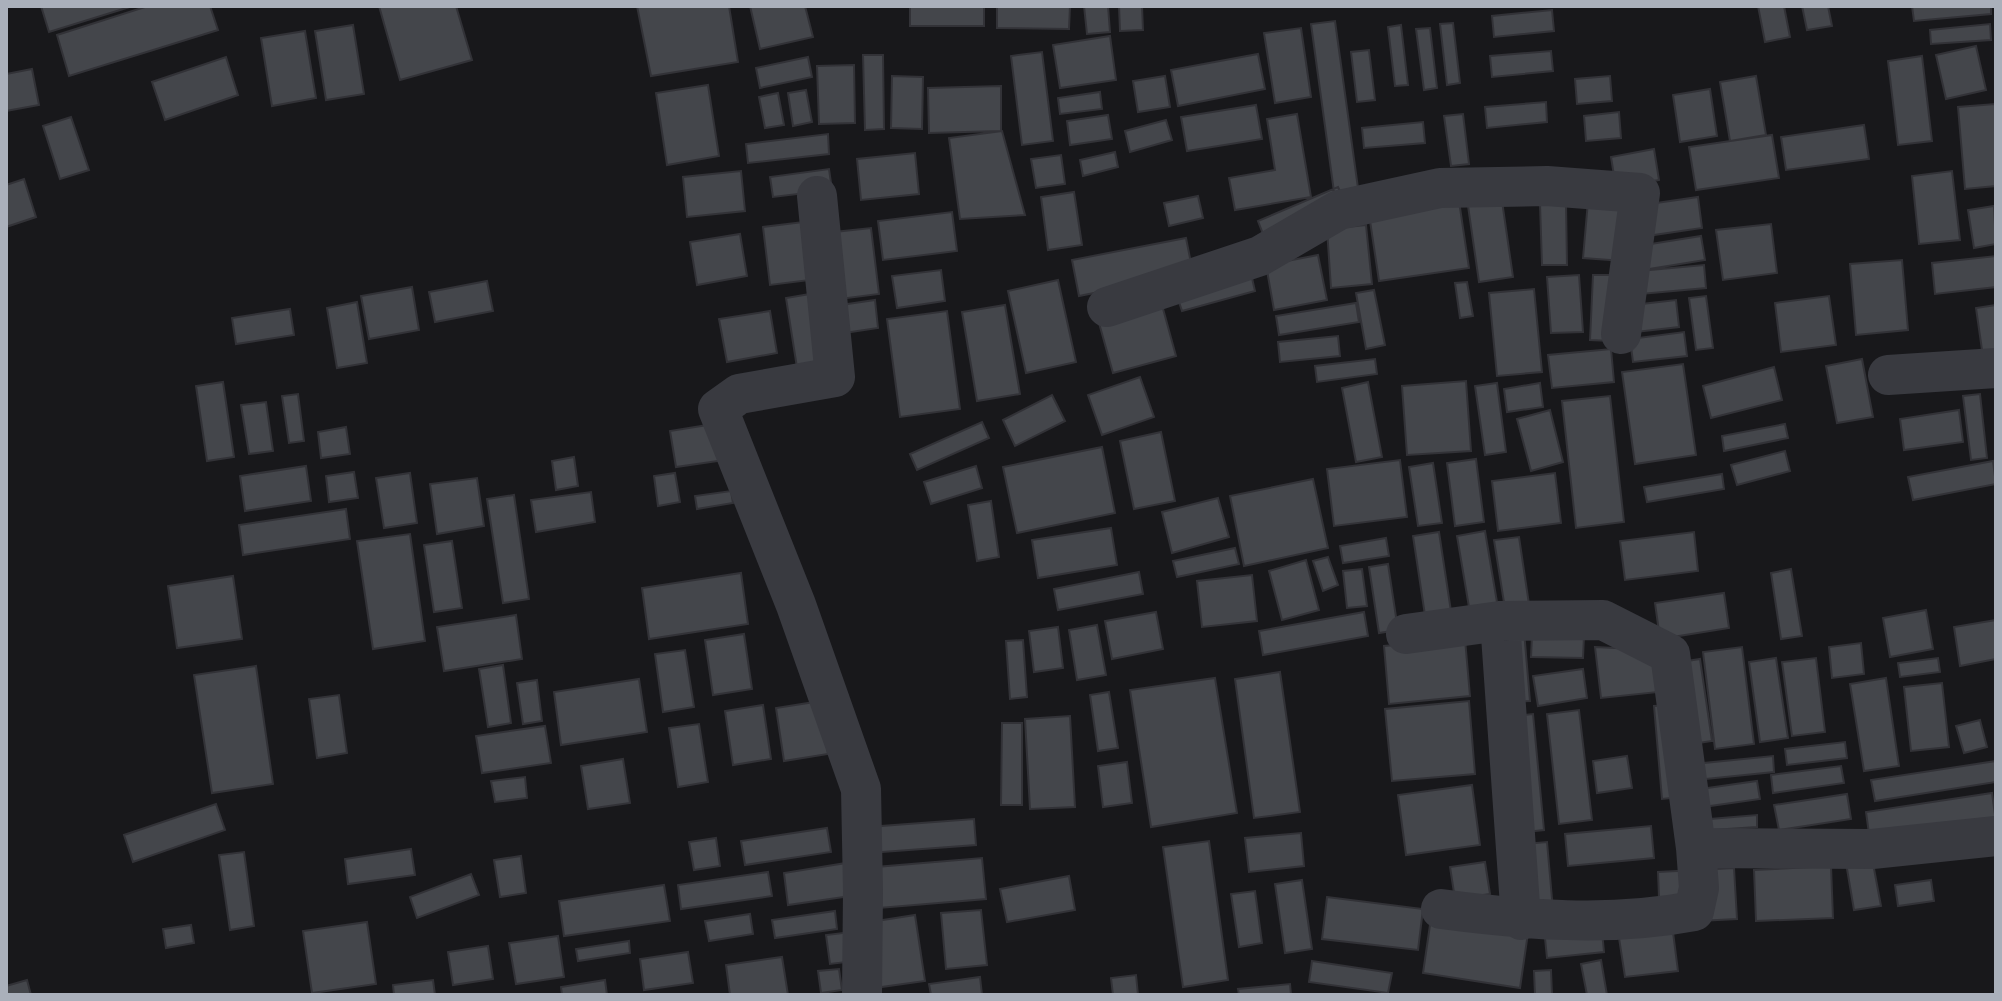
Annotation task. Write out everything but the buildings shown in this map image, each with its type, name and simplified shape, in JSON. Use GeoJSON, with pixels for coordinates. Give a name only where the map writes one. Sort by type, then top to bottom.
{"type":"FeatureCollection","features":[{"type":"Feature","properties":{"kind":"street"},"geometry":{"type":"LineString","coordinates":[[1107,307],[1260,256],[1339,210],[1440,188],[1547,186],[1640,193],[1621,334]]}},
{"type":"Feature","properties":{"kind":"street"},"geometry":{"type":"LineString","coordinates":[[817,196],[835,377],[739,394],[718,409],[796,605],[861,789],[862,995]]}},
{"type":"Feature","properties":{"kind":"street"},"geometry":{"type":"LineString","coordinates":[[1888,375],[1996,368]]}},
{"type":"Feature","properties":{"kind":"street"},"geometry":{"type":"LineString","coordinates":[[1406,634],[1500,621],[1603,620],[1670,654],[1696,848],[1699,888],[1694,911],[1653,919],[1521,920],[1441,909]]}},
{"type":"Feature","properties":{"kind":"street"},"geometry":{"type":"LineString","coordinates":[[1500,621],[1521,920]]}},
{"type":"Feature","properties":{"kind":"street"},"geometry":{"type":"LineString","coordinates":[[1696,848],[1872,849],[1996,836]]}}]}
